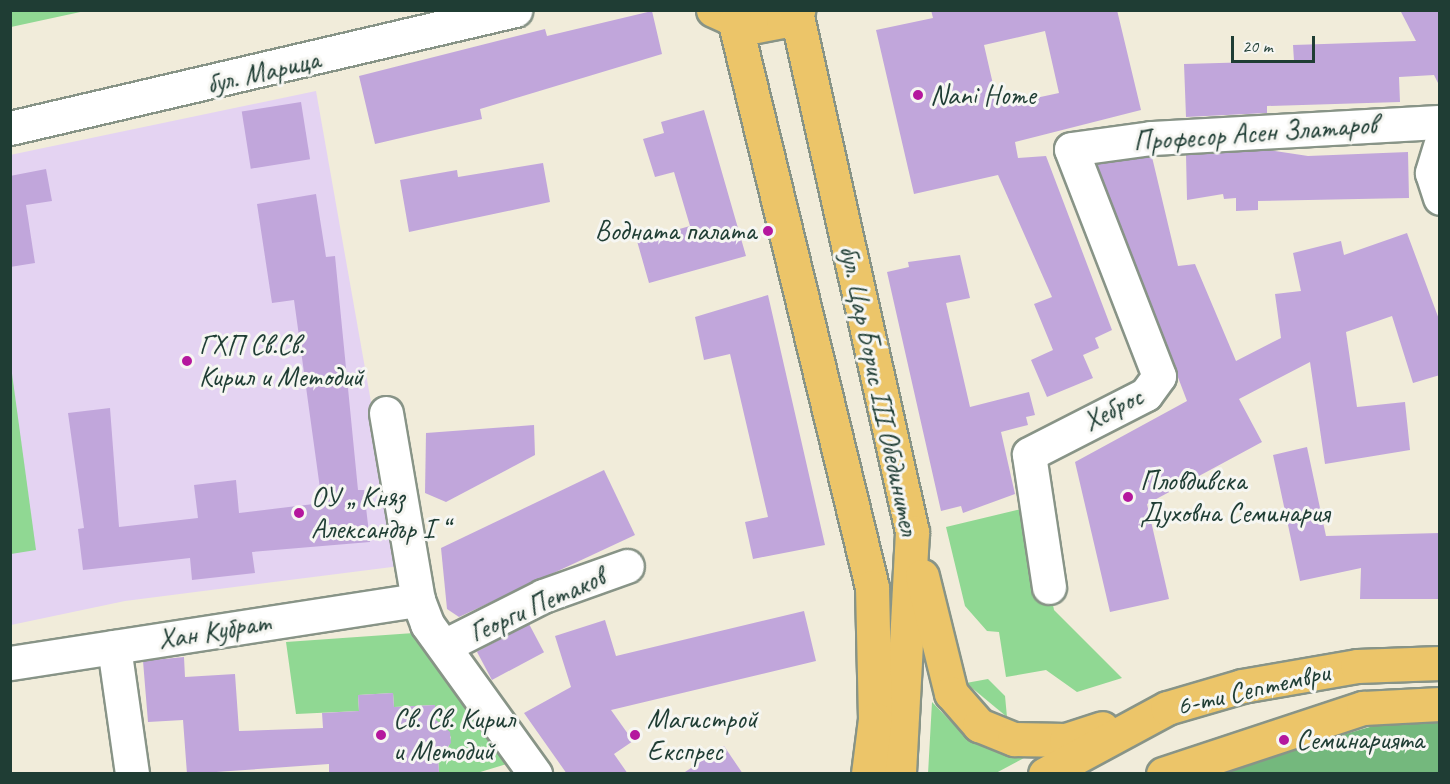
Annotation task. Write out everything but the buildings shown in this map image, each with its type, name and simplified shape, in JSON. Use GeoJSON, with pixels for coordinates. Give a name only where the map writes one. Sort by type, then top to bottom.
{"type":"FeatureCollection","features":[{"type":"Feature","properties":{"kind":"main road","name":"бул. Цар Борис III Обединител"},"geometry":{"type":"LineString","coordinates":[[868,774],[875,719],[872,587],[724,17],[767,26],[797,11],[912,532],[899,774]]}},
{"type":"Feature","properties":{"kind":"main road"},"geometry":{"type":"LineString","coordinates":[[912,532],[951,693],[979,725],[1014,739],[1066,740],[1167,708]]}},
{"type":"Feature","properties":{"kind":"main road","name":"6-ти Септември"},"geometry":{"type":"LineString","coordinates":[[1045,774],[1167,708],[1242,686],[1358,666],[1440,663]]}},
{"type":"Feature","properties":{"kind":"main road","name":"6-ти Септември"},"geometry":{"type":"LineString","coordinates":[[1163,774],[1363,708],[1440,704]]}},
{"type":"Feature","properties":{"kind":"street","name":"бул. Марица"},"geometry":{"type":"LineString","coordinates":[[10,128],[515,10]]}},
{"type":"Feature","properties":{"kind":"street","name":"Професор Асен Златаров"},"geometry":{"type":"LineString","coordinates":[[1071,149],[1151,138],[1440,122]]}},
{"type":"Feature","properties":{"kind":"street"},"geometry":{"type":"LineString","coordinates":[[1440,146],[1432,173],[1440,198]]}},
{"type":"Feature","properties":{"kind":"street","name":"Хеброс"},"geometry":{"type":"LineString","coordinates":[[1049,587],[1029,454],[1146,394],[1159,376],[1071,149]]}},
{"type":"Feature","properties":{"kind":"street"},"geometry":{"type":"LineString","coordinates":[[386,414],[418,600],[428,624],[446,645],[535,774]]}},
{"type":"Feature","properties":{"kind":"street","name":"Георги Петаков"},"geometry":{"type":"LineString","coordinates":[[446,645],[543,596],[627,566]]}},
{"type":"Feature","properties":{"kind":"street","name":"Хан Кубрат"},"geometry":{"type":"LineString","coordinates":[[10,663],[418,600]]}},
{"type":"Feature","properties":{"kind":"street"},"geometry":{"type":"LineString","coordinates":[[114,647],[132,774]]}},
{"type":"Feature","properties":{"kind":"shaded area","name":"ГХП Св.Св. Кирил и Методий"},"geometry":{"type":"Polygon","coordinates":[[[316,91],[400,566],[125,601],[11,625],[10,155],[316,91]]]}},
{"type":"Feature","properties":{"kind":"green space"},"geometry":{"type":"Polygon","coordinates":[[[11,10],[85,10],[85,11],[11,27],[11,10]]]}},
{"type":"Feature","properties":{"kind":"green space"},"geometry":{"type":"Polygon","coordinates":[[[10,359],[36,550],[11,554],[10,554],[10,359]]]}},
{"type":"Feature","properties":{"kind":"green space"},"geometry":{"type":"Polygon","coordinates":[[[1034,506],[1054,610],[1122,678],[1077,692],[1046,670],[1006,677],[999,632],[987,631],[965,606],[946,527],[1034,506]]]}},
{"type":"Feature","properties":{"kind":"green space"},"geometry":{"type":"Polygon","coordinates":[[[414,633],[513,762],[477,773],[439,773],[438,755],[448,749],[451,737],[436,722],[435,705],[394,707],[393,693],[358,695],[359,711],[296,714],[286,642],[414,633]]]}},
{"type":"Feature","properties":{"kind":"green space"},"geometry":{"type":"Polygon","coordinates":[[[988,679],[1005,696],[1007,717],[966,683],[988,679]]]}},
{"type":"Feature","properties":{"kind":"green space"},"geometry":{"type":"Polygon","coordinates":[[[932,702],[958,729],[986,746],[1024,758],[996,773],[928,774],[932,702]]]}},
{"type":"Feature","properties":{"kind":"green space"},"geometry":{"type":"Polygon","coordinates":[[[1408,716],[1439,717],[1439,773],[1207,774],[1408,716]]]}},
{"type":"Feature","properties":{"kind":"place","name":"Nani Home"},"geometry":{"type":"Point","coordinates":[918,95]}},
{"type":"Feature","properties":{"kind":"place","name":"Водната палата"},"geometry":{"type":"Point","coordinates":[768,231]}},
{"type":"Feature","properties":{"kind":"place","name":"ГХП Св.Св. Кирил и Методий"},"geometry":{"type":"Point","coordinates":[187,361]}},
{"type":"Feature","properties":{"kind":"place","name":"Пловдивска Духовна Семинария"},"geometry":{"type":"Point","coordinates":[1128,497]}},
{"type":"Feature","properties":{"kind":"place","name":"ОУ „ Княз Александър I “"},"geometry":{"type":"Point","coordinates":[299,513]}},
{"type":"Feature","properties":{"kind":"place","name":"Св. Св. Кирил и Методий"},"geometry":{"type":"Point","coordinates":[381,735]}},
{"type":"Feature","properties":{"kind":"place","name":"Магистрой Експрес"},"geometry":{"type":"Point","coordinates":[635,735]}},
{"type":"Feature","properties":{"kind":"place","name":"Семинарията"},"geometry":{"type":"Point","coordinates":[1284,740]}}]}
